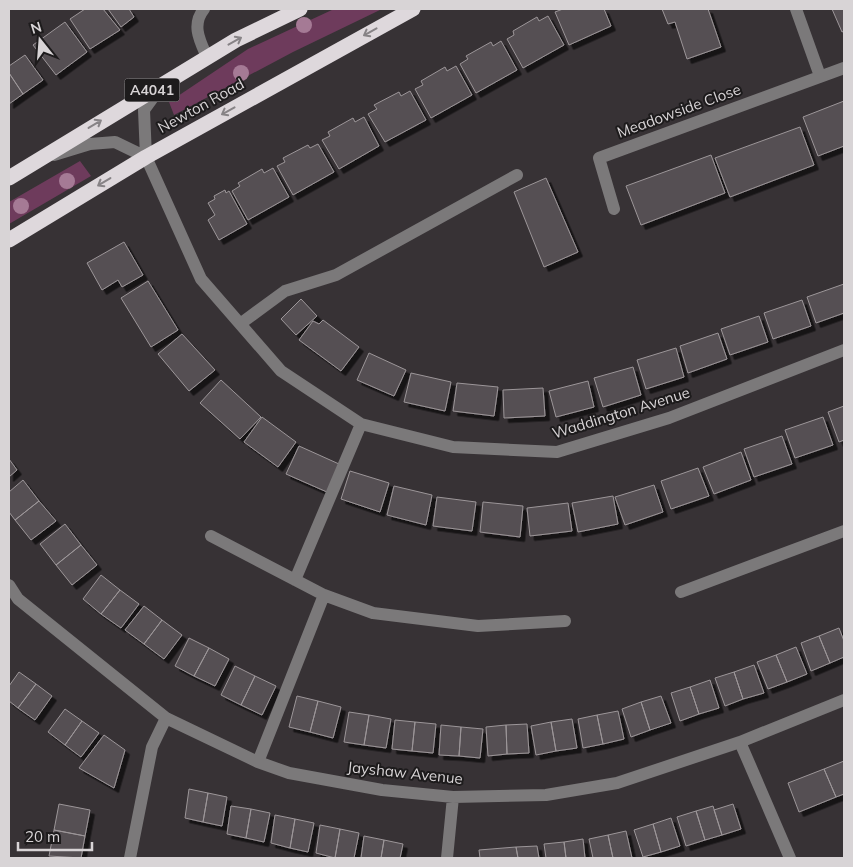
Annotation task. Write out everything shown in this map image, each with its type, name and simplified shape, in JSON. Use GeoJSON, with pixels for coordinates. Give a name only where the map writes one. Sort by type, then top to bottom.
{"type":"FeatureCollection","features":[{"type":"Feature","properties":{"kind":"highway","name":"A4041"},"geometry":{"type":"LineString","coordinates":[[9,178],[236,40],[300,9]]}},
{"type":"Feature","properties":{"kind":"highway","name":"Newton Road"},"geometry":{"type":"LineString","coordinates":[[9,240],[146,157],[413,9]]}},
{"type":"Feature","properties":{"kind":"street"},"geometry":{"type":"LineString","coordinates":[[204,9],[198,16],[197,28],[207,58]]}},
{"type":"Feature","properties":{"kind":"street"},"geometry":{"type":"LineString","coordinates":[[796,9],[820,76]]}},
{"type":"Feature","properties":{"kind":"street","name":"Meadowside Close"},"geometry":{"type":"LineString","coordinates":[[614,208],[599,158],[844,68]]}},
{"type":"Feature","properties":{"kind":"street","name":"Waddington Avenue"},"geometry":{"type":"LineString","coordinates":[[163,83],[144,110],[146,157],[201,279],[281,371],[361,424],[453,448],[557,452],[669,418],[844,350]]}},
{"type":"Feature","properties":{"kind":"street"},"geometry":{"type":"LineString","coordinates":[[38,159],[90,144],[115,142],[146,157]]}},
{"type":"Feature","properties":{"kind":"street"},"geometry":{"type":"LineString","coordinates":[[240,324],[285,291],[336,275],[517,175]]}},
{"type":"Feature","properties":{"kind":"street"},"geometry":{"type":"LineString","coordinates":[[295,580],[361,424]]}},
{"type":"Feature","properties":{"kind":"street"},"geometry":{"type":"LineString","coordinates":[[681,592],[844,531]]}},
{"type":"Feature","properties":{"kind":"street"},"geometry":{"type":"LineString","coordinates":[[211,536],[324,595],[373,613],[478,626],[564,621]]}},
{"type":"Feature","properties":{"kind":"street","name":"Jayshaw Avenue"},"geometry":{"type":"LineString","coordinates":[[9,585],[18,598],[166,718],[258,762],[298,775],[382,790],[452,797],[546,795],[617,783],[740,742],[844,700]]}},
{"type":"Feature","properties":{"kind":"street"},"geometry":{"type":"LineString","coordinates":[[258,762],[324,595]]}},
{"type":"Feature","properties":{"kind":"street"},"geometry":{"type":"LineString","coordinates":[[9,608],[18,598]]}},
{"type":"Feature","properties":{"kind":"street"},"geometry":{"type":"LineString","coordinates":[[130,858],[152,747],[166,718]]}},
{"type":"Feature","properties":{"kind":"street"},"geometry":{"type":"LineString","coordinates":[[740,742],[790,858]]}},
{"type":"Feature","properties":{"kind":"street"},"geometry":{"type":"LineString","coordinates":[[447,858],[452,797]]}},
{"type":"Feature","properties":{"kind":"shaded area"},"geometry":{"type":"Polygon","coordinates":[[[334,9],[382,9],[293,52],[174,115],[169,102],[248,49],[334,9]]]}},
{"type":"Feature","properties":{"kind":"shaded area"},"geometry":{"type":"Polygon","coordinates":[[[80,161],[91,176],[9,224],[9,202],[80,161]]]}},
{"type":"Feature","properties":{"kind":"building"},"geometry":{"type":"Polygon","coordinates":[[[85,9],[103,9],[120,30],[90,49],[70,19],[85,9]]]}},
{"type":"Feature","properties":{"kind":"building"},"geometry":{"type":"Polygon","coordinates":[[[108,9],[129,9],[134,17],[121,27],[108,9]]]}},
{"type":"Feature","properties":{"kind":"building"},"geometry":{"type":"Polygon","coordinates":[[[563,9],[604,9],[611,26],[569,45],[555,12],[563,9]]]}},
{"type":"Feature","properties":{"kind":"building"},"geometry":{"type":"Polygon","coordinates":[[[662,9],[708,9],[721,47],[687,59],[675,22],[668,24],[662,9]]]}},
{"type":"Feature","properties":{"kind":"building"},"geometry":{"type":"Polygon","coordinates":[[[832,9],[844,9],[844,31],[842,32],[832,9]]]}},
{"type":"Feature","properties":{"kind":"building"},"geometry":{"type":"Polygon","coordinates":[[[548,16],[564,45],[523,68],[507,39],[514,35],[513,31],[537,17],[539,21],[548,16]]]}},
{"type":"Feature","properties":{"kind":"building"},"geometry":{"type":"Polygon","coordinates":[[[65,22],[87,52],[56,75],[33,45],[65,22]]]}},
{"type":"Feature","properties":{"kind":"building"},"geometry":{"type":"Polygon","coordinates":[[[501,41],[517,70],[476,93],[460,64],[468,59],[466,56],[491,42],[493,46],[501,41]]]}},
{"type":"Feature","properties":{"kind":"building"},"geometry":{"type":"Polygon","coordinates":[[[25,55],[43,80],[23,94],[9,73],[9,66],[25,55]]]}},
{"type":"Feature","properties":{"kind":"building"},"geometry":{"type":"Polygon","coordinates":[[[456,66],[472,95],[431,118],[415,89],[423,85],[421,81],[445,67],[447,71],[456,66]]]}},
{"type":"Feature","properties":{"kind":"building"},"geometry":{"type":"Polygon","coordinates":[[[9,73],[23,94],[9,104],[9,73]]]}},
{"type":"Feature","properties":{"kind":"building"},"geometry":{"type":"Polygon","coordinates":[[[410,91],[426,120],[385,142],[368,114],[377,109],[374,105],[399,92],[401,96],[410,91]]]}},
{"type":"Feature","properties":{"kind":"building"},"geometry":{"type":"Polygon","coordinates":[[[844,101],[844,146],[818,156],[803,117],[844,101]]]}},
{"type":"Feature","properties":{"kind":"building"},"geometry":{"type":"Polygon","coordinates":[[[364,117],[379,146],[339,169],[322,140],[330,136],[328,132],[353,118],[355,122],[364,117]]]}},
{"type":"Feature","properties":{"kind":"building"},"geometry":{"type":"Polygon","coordinates":[[[800,127],[814,165],[730,197],[715,158],[800,127]]]}},
{"type":"Feature","properties":{"kind":"building"},"geometry":{"type":"Polygon","coordinates":[[[318,144],[334,172],[293,195],[277,166],[285,162],[283,158],[308,145],[310,148],[318,144]]]}},
{"type":"Feature","properties":{"kind":"building"},"geometry":{"type":"Polygon","coordinates":[[[711,155],[725,193],[641,225],[626,186],[711,155]]]}},
{"type":"Feature","properties":{"kind":"building"},"geometry":{"type":"Polygon","coordinates":[[[273,168],[289,197],[248,220],[232,191],[240,186],[238,183],[262,169],[264,173],[273,168]]]}},
{"type":"Feature","properties":{"kind":"building"},"geometry":{"type":"Polygon","coordinates":[[[546,178],[578,252],[544,267],[514,192],[546,178]]]}},
{"type":"Feature","properties":{"kind":"building"},"geometry":{"type":"Polygon","coordinates":[[[225,190],[226,193],[229,191],[247,224],[219,240],[208,220],[215,215],[208,203],[215,199],[214,196],[225,190]]]}},
{"type":"Feature","properties":{"kind":"building"},"geometry":{"type":"Polygon","coordinates":[[[124,242],[143,275],[122,287],[118,280],[102,290],[87,263],[124,242]]]}},
{"type":"Feature","properties":{"kind":"building"},"geometry":{"type":"Polygon","coordinates":[[[148,281],[178,330],[151,347],[121,298],[148,281]]]}},
{"type":"Feature","properties":{"kind":"building"},"geometry":{"type":"Polygon","coordinates":[[[844,284],[844,313],[816,323],[807,297],[844,284]]]}},
{"type":"Feature","properties":{"kind":"building"},"geometry":{"type":"Polygon","coordinates":[[[301,299],[317,316],[296,335],[281,319],[301,299]]]}},
{"type":"Feature","properties":{"kind":"building"},"geometry":{"type":"Polygon","coordinates":[[[802,300],[811,326],[773,339],[764,313],[802,300]]]}},
{"type":"Feature","properties":{"kind":"building"},"geometry":{"type":"Polygon","coordinates":[[[759,316],[768,342],[730,355],[721,329],[759,316]]]}},
{"type":"Feature","properties":{"kind":"building"},"geometry":{"type":"Polygon","coordinates":[[[323,320],[359,347],[341,371],[299,340],[313,321],[319,324],[323,320]]]}},
{"type":"Feature","properties":{"kind":"building"},"geometry":{"type":"Polygon","coordinates":[[[718,333],[727,359],[688,373],[680,346],[718,333]]]}},
{"type":"Feature","properties":{"kind":"building"},"geometry":{"type":"Polygon","coordinates":[[[182,334],[215,370],[189,391],[158,354],[182,334]]]}},
{"type":"Feature","properties":{"kind":"building"},"geometry":{"type":"Polygon","coordinates":[[[676,348],[684,377],[646,389],[637,360],[676,348]]]}},
{"type":"Feature","properties":{"kind":"building"},"geometry":{"type":"Polygon","coordinates":[[[369,353],[406,370],[394,396],[357,380],[369,353]]]}},
{"type":"Feature","properties":{"kind":"building"},"geometry":{"type":"Polygon","coordinates":[[[633,367],[641,395],[603,407],[594,378],[633,367]]]}},
{"type":"Feature","properties":{"kind":"building"},"geometry":{"type":"Polygon","coordinates":[[[411,373],[451,382],[445,411],[404,402],[411,373]]]}},
{"type":"Feature","properties":{"kind":"building"},"geometry":{"type":"Polygon","coordinates":[[[221,380],[261,417],[240,439],[200,403],[221,380]]]}},
{"type":"Feature","properties":{"kind":"building"},"geometry":{"type":"Polygon","coordinates":[[[588,381],[594,407],[556,417],[549,391],[588,381]]]}},
{"type":"Feature","properties":{"kind":"building"},"geometry":{"type":"Polygon","coordinates":[[[457,383],[498,387],[494,416],[453,411],[457,383]]]}},
{"type":"Feature","properties":{"kind":"building"},"geometry":{"type":"Polygon","coordinates":[[[543,388],[545,416],[504,418],[503,390],[543,388]]]}},
{"type":"Feature","properties":{"kind":"building"},"geometry":{"type":"Polygon","coordinates":[[[844,406],[844,440],[839,442],[828,412],[844,406]]]}},
{"type":"Feature","properties":{"kind":"building"},"geometry":{"type":"Polygon","coordinates":[[[262,417],[296,442],[278,467],[244,442],[262,417]]]}},
{"type":"Feature","properties":{"kind":"building"},"geometry":{"type":"Polygon","coordinates":[[[823,417],[833,445],[795,458],[785,430],[823,417]]]}},
{"type":"Feature","properties":{"kind":"building"},"geometry":{"type":"Polygon","coordinates":[[[782,436],[792,464],[754,477],[744,449],[782,436]]]}},
{"type":"Feature","properties":{"kind":"building"},"geometry":{"type":"Polygon","coordinates":[[[299,446],[339,464],[327,492],[286,474],[299,446]]]}},
{"type":"Feature","properties":{"kind":"building"},"geometry":{"type":"Polygon","coordinates":[[[741,452],[751,480],[714,494],[703,467],[741,452]]]}},
{"type":"Feature","properties":{"kind":"building"},"geometry":{"type":"Polygon","coordinates":[[[9,459],[17,470],[9,477],[9,459]]]}},
{"type":"Feature","properties":{"kind":"building"},"geometry":{"type":"Polygon","coordinates":[[[698,468],[709,496],[671,509],[661,481],[698,468]]]}},
{"type":"Feature","properties":{"kind":"building"},"geometry":{"type":"Polygon","coordinates":[[[350,471],[389,483],[380,512],[341,499],[350,471]]]}},
{"type":"Feature","properties":{"kind":"building"},"geometry":{"type":"Polygon","coordinates":[[[23,480],[39,501],[15,520],[9,512],[9,492],[23,480]]]}},
{"type":"Feature","properties":{"kind":"building"},"geometry":{"type":"Polygon","coordinates":[[[654,485],[663,512],[625,525],[615,497],[654,485]]]}},
{"type":"Feature","properties":{"kind":"building"},"geometry":{"type":"Polygon","coordinates":[[[394,486],[432,495],[426,525],[387,515],[394,486]]]}},
{"type":"Feature","properties":{"kind":"building"},"geometry":{"type":"Polygon","coordinates":[[[613,496],[618,524],[578,532],[572,503],[613,496]]]}},
{"type":"Feature","properties":{"kind":"building"},"geometry":{"type":"Polygon","coordinates":[[[437,497],[476,502],[472,531],[433,526],[437,497]]]}},
{"type":"Feature","properties":{"kind":"building"},"geometry":{"type":"Polygon","coordinates":[[[39,501],[56,521],[31,540],[15,520],[39,501]]]}},
{"type":"Feature","properties":{"kind":"building"},"geometry":{"type":"Polygon","coordinates":[[[483,502],[523,506],[520,537],[480,532],[483,502]]]}},
{"type":"Feature","properties":{"kind":"building"},"geometry":{"type":"Polygon","coordinates":[[[568,503],[572,531],[530,536],[527,508],[568,503]]]}},
{"type":"Feature","properties":{"kind":"building"},"geometry":{"type":"Polygon","coordinates":[[[65,524],[81,545],[56,565],[40,544],[65,524]]]}},
{"type":"Feature","properties":{"kind":"building"},"geometry":{"type":"Polygon","coordinates":[[[81,545],[97,565],[72,585],[56,565],[81,545]]]}},
{"type":"Feature","properties":{"kind":"building"},"geometry":{"type":"Polygon","coordinates":[[[101,575],[120,590],[101,614],[83,599],[101,575]]]}},
{"type":"Feature","properties":{"kind":"building"},"geometry":{"type":"Polygon","coordinates":[[[120,590],[139,604],[121,628],[101,614],[120,590]]]}},
{"type":"Feature","properties":{"kind":"building"},"geometry":{"type":"Polygon","coordinates":[[[144,606],[162,620],[144,644],[125,630],[144,606]]]}},
{"type":"Feature","properties":{"kind":"building"},"geometry":{"type":"Polygon","coordinates":[[[162,620],[182,635],[164,659],[144,644],[162,620]]]}},
{"type":"Feature","properties":{"kind":"building"},"geometry":{"type":"Polygon","coordinates":[[[839,628],[844,641],[844,657],[830,663],[819,636],[839,628]]]}},
{"type":"Feature","properties":{"kind":"building"},"geometry":{"type":"Polygon","coordinates":[[[819,636],[830,663],[811,671],[801,643],[819,636]]]}},
{"type":"Feature","properties":{"kind":"building"},"geometry":{"type":"Polygon","coordinates":[[[189,638],[209,648],[194,676],[175,666],[189,638]]]}},
{"type":"Feature","properties":{"kind":"building"},"geometry":{"type":"Polygon","coordinates":[[[796,647],[807,674],[787,682],[776,655],[796,647]]]}},
{"type":"Feature","properties":{"kind":"building"},"geometry":{"type":"Polygon","coordinates":[[[209,648],[229,659],[215,686],[194,676],[209,648]]]}},
{"type":"Feature","properties":{"kind":"building"},"geometry":{"type":"Polygon","coordinates":[[[776,655],[787,682],[768,689],[757,662],[776,655]]]}},
{"type":"Feature","properties":{"kind":"building"},"geometry":{"type":"Polygon","coordinates":[[[754,665],[764,693],[743,699],[734,672],[754,665]]]}},
{"type":"Feature","properties":{"kind":"building"},"geometry":{"type":"Polygon","coordinates":[[[235,666],[255,676],[241,705],[221,695],[235,666]]]}},
{"type":"Feature","properties":{"kind":"building"},"geometry":{"type":"Polygon","coordinates":[[[19,672],[36,684],[18,708],[9,701],[9,686],[19,672]]]}},
{"type":"Feature","properties":{"kind":"building"},"geometry":{"type":"Polygon","coordinates":[[[734,672],[743,699],[725,706],[715,678],[734,672]]]}},
{"type":"Feature","properties":{"kind":"building"},"geometry":{"type":"Polygon","coordinates":[[[255,676],[276,686],[262,715],[241,705],[255,676]]]}},
{"type":"Feature","properties":{"kind":"building"},"geometry":{"type":"Polygon","coordinates":[[[710,680],[719,708],[699,714],[690,687],[710,680]]]}},
{"type":"Feature","properties":{"kind":"building"},"geometry":{"type":"Polygon","coordinates":[[[36,684],[52,696],[35,720],[18,708],[36,684]]]}},
{"type":"Feature","properties":{"kind":"building"},"geometry":{"type":"Polygon","coordinates":[[[690,687],[699,714],[680,721],[671,693],[690,687]]]}},
{"type":"Feature","properties":{"kind":"building"},"geometry":{"type":"Polygon","coordinates":[[[297,696],[318,701],[310,732],[289,727],[297,696]]]}},
{"type":"Feature","properties":{"kind":"building"},"geometry":{"type":"Polygon","coordinates":[[[661,696],[671,723],[650,730],[641,702],[661,696]]]}},
{"type":"Feature","properties":{"kind":"building"},"geometry":{"type":"Polygon","coordinates":[[[318,701],[341,707],[333,738],[310,732],[318,701]]]}},
{"type":"Feature","properties":{"kind":"building"},"geometry":{"type":"Polygon","coordinates":[[[641,702],[650,730],[631,737],[622,709],[641,702]]]}},
{"type":"Feature","properties":{"kind":"building"},"geometry":{"type":"Polygon","coordinates":[[[65,709],[82,721],[65,745],[48,732],[65,709]]]}},
{"type":"Feature","properties":{"kind":"building"},"geometry":{"type":"Polygon","coordinates":[[[618,711],[624,739],[603,744],[597,715],[618,711]]]}},
{"type":"Feature","properties":{"kind":"building"},"geometry":{"type":"Polygon","coordinates":[[[349,712],[369,715],[364,745],[344,742],[349,712]]]}},
{"type":"Feature","properties":{"kind":"building"},"geometry":{"type":"Polygon","coordinates":[[[369,715],[391,719],[386,748],[364,745],[369,715]]]}},
{"type":"Feature","properties":{"kind":"building"},"geometry":{"type":"Polygon","coordinates":[[[597,715],[603,744],[583,748],[578,719],[597,715]]]}},
{"type":"Feature","properties":{"kind":"building"},"geometry":{"type":"Polygon","coordinates":[[[572,719],[577,748],[556,751],[551,722],[572,719]]]}},
{"type":"Feature","properties":{"kind":"building"},"geometry":{"type":"Polygon","coordinates":[[[395,720],[415,722],[412,751],[392,749],[395,720]]]}},
{"type":"Feature","properties":{"kind":"building"},"geometry":{"type":"Polygon","coordinates":[[[82,721],[99,733],[81,757],[65,745],[82,721]]]}},
{"type":"Feature","properties":{"kind":"building"},"geometry":{"type":"Polygon","coordinates":[[[415,722],[436,724],[433,753],[412,751],[415,722]]]}},
{"type":"Feature","properties":{"kind":"building"},"geometry":{"type":"Polygon","coordinates":[[[551,722],[556,751],[536,755],[531,726],[551,722]]]}},
{"type":"Feature","properties":{"kind":"building"},"geometry":{"type":"Polygon","coordinates":[[[527,724],[529,753],[507,754],[506,725],[527,724]]]}},
{"type":"Feature","properties":{"kind":"building"},"geometry":{"type":"Polygon","coordinates":[[[441,725],[461,727],[459,756],[439,755],[441,725]]]}},
{"type":"Feature","properties":{"kind":"building"},"geometry":{"type":"Polygon","coordinates":[[[506,725],[507,754],[488,756],[486,727],[506,725]]]}},
{"type":"Feature","properties":{"kind":"building"},"geometry":{"type":"Polygon","coordinates":[[[461,727],[483,729],[480,758],[459,756],[461,727]]]}},
{"type":"Feature","properties":{"kind":"building"},"geometry":{"type":"Polygon","coordinates":[[[104,735],[125,750],[114,788],[79,768],[104,735]]]}},
{"type":"Feature","properties":{"kind":"building"},"geometry":{"type":"Polygon","coordinates":[[[844,761],[844,794],[836,797],[824,769],[844,761]]]}},
{"type":"Feature","properties":{"kind":"building"},"geometry":{"type":"Polygon","coordinates":[[[824,769],[836,797],[799,812],[788,783],[824,769]]]}},
{"type":"Feature","properties":{"kind":"building"},"geometry":{"type":"Polygon","coordinates":[[[189,789],[208,793],[203,822],[185,818],[189,789]]]}},
{"type":"Feature","properties":{"kind":"building"},"geometry":{"type":"Polygon","coordinates":[[[208,793],[227,797],[222,826],[203,822],[208,793]]]}},
{"type":"Feature","properties":{"kind":"building"},"geometry":{"type":"Polygon","coordinates":[[[59,804],[90,810],[85,836],[54,830],[59,804]]]}},
{"type":"Feature","properties":{"kind":"building"},"geometry":{"type":"Polygon","coordinates":[[[733,804],[741,829],[722,835],[714,810],[733,804]]]}},
{"type":"Feature","properties":{"kind":"building"},"geometry":{"type":"Polygon","coordinates":[[[231,806],[251,809],[246,838],[227,834],[231,806]]]}},
{"type":"Feature","properties":{"kind":"building"},"geometry":{"type":"Polygon","coordinates":[[[713,806],[722,835],[705,840],[696,811],[713,806]]]}},
{"type":"Feature","properties":{"kind":"building"},"geometry":{"type":"Polygon","coordinates":[[[251,809],[270,813],[264,842],[246,838],[251,809]]]}},
{"type":"Feature","properties":{"kind":"building"},"geometry":{"type":"Polygon","coordinates":[[[696,811],[705,840],[686,846],[677,817],[696,811]]]}},
{"type":"Feature","properties":{"kind":"building"},"geometry":{"type":"Polygon","coordinates":[[[275,815],[295,819],[290,848],[271,843],[275,815]]]}},
{"type":"Feature","properties":{"kind":"building"},"geometry":{"type":"Polygon","coordinates":[[[671,818],[680,846],[661,852],[653,824],[671,818]]]}},
{"type":"Feature","properties":{"kind":"building"},"geometry":{"type":"Polygon","coordinates":[[[295,819],[314,823],[308,852],[290,848],[295,819]]]}},
{"type":"Feature","properties":{"kind":"building"},"geometry":{"type":"Polygon","coordinates":[[[653,824],[661,852],[643,857],[634,830],[653,824]]]}},
{"type":"Feature","properties":{"kind":"building"},"geometry":{"type":"Polygon","coordinates":[[[320,825],[340,829],[335,858],[316,853],[320,825]]]}},
{"type":"Feature","properties":{"kind":"building"},"geometry":{"type":"Polygon","coordinates":[[[340,829],[359,833],[354,858],[335,858],[340,829]]]}},
{"type":"Feature","properties":{"kind":"building"},"geometry":{"type":"Polygon","coordinates":[[[54,830],[85,836],[81,858],[49,856],[54,830]]]}},
{"type":"Feature","properties":{"kind":"building"},"geometry":{"type":"Polygon","coordinates":[[[626,831],[632,858],[613,858],[608,835],[626,831]]]}},
{"type":"Feature","properties":{"kind":"building"},"geometry":{"type":"Polygon","coordinates":[[[608,835],[613,858],[593,858],[589,839],[608,835]]]}},
{"type":"Feature","properties":{"kind":"building"},"geometry":{"type":"Polygon","coordinates":[[[364,836],[384,840],[381,858],[361,858],[364,836]]]}},
{"type":"Feature","properties":{"kind":"building"},"geometry":{"type":"Polygon","coordinates":[[[583,839],[585,858],[566,858],[564,842],[583,839]]]}},
{"type":"Feature","properties":{"kind":"building"},"geometry":{"type":"Polygon","coordinates":[[[384,840],[403,844],[400,858],[381,858],[384,840]]]}},
{"type":"Feature","properties":{"kind":"building"},"geometry":{"type":"Polygon","coordinates":[[[564,842],[566,858],[546,858],[544,844],[564,842]]]}},
{"type":"Feature","properties":{"kind":"building"},"geometry":{"type":"Polygon","coordinates":[[[537,846],[539,858],[518,858],[516,847],[537,846]]]}},
{"type":"Feature","properties":{"kind":"building"},"geometry":{"type":"Polygon","coordinates":[[[516,847],[518,858],[480,858],[479,850],[516,847]]]}}]}
